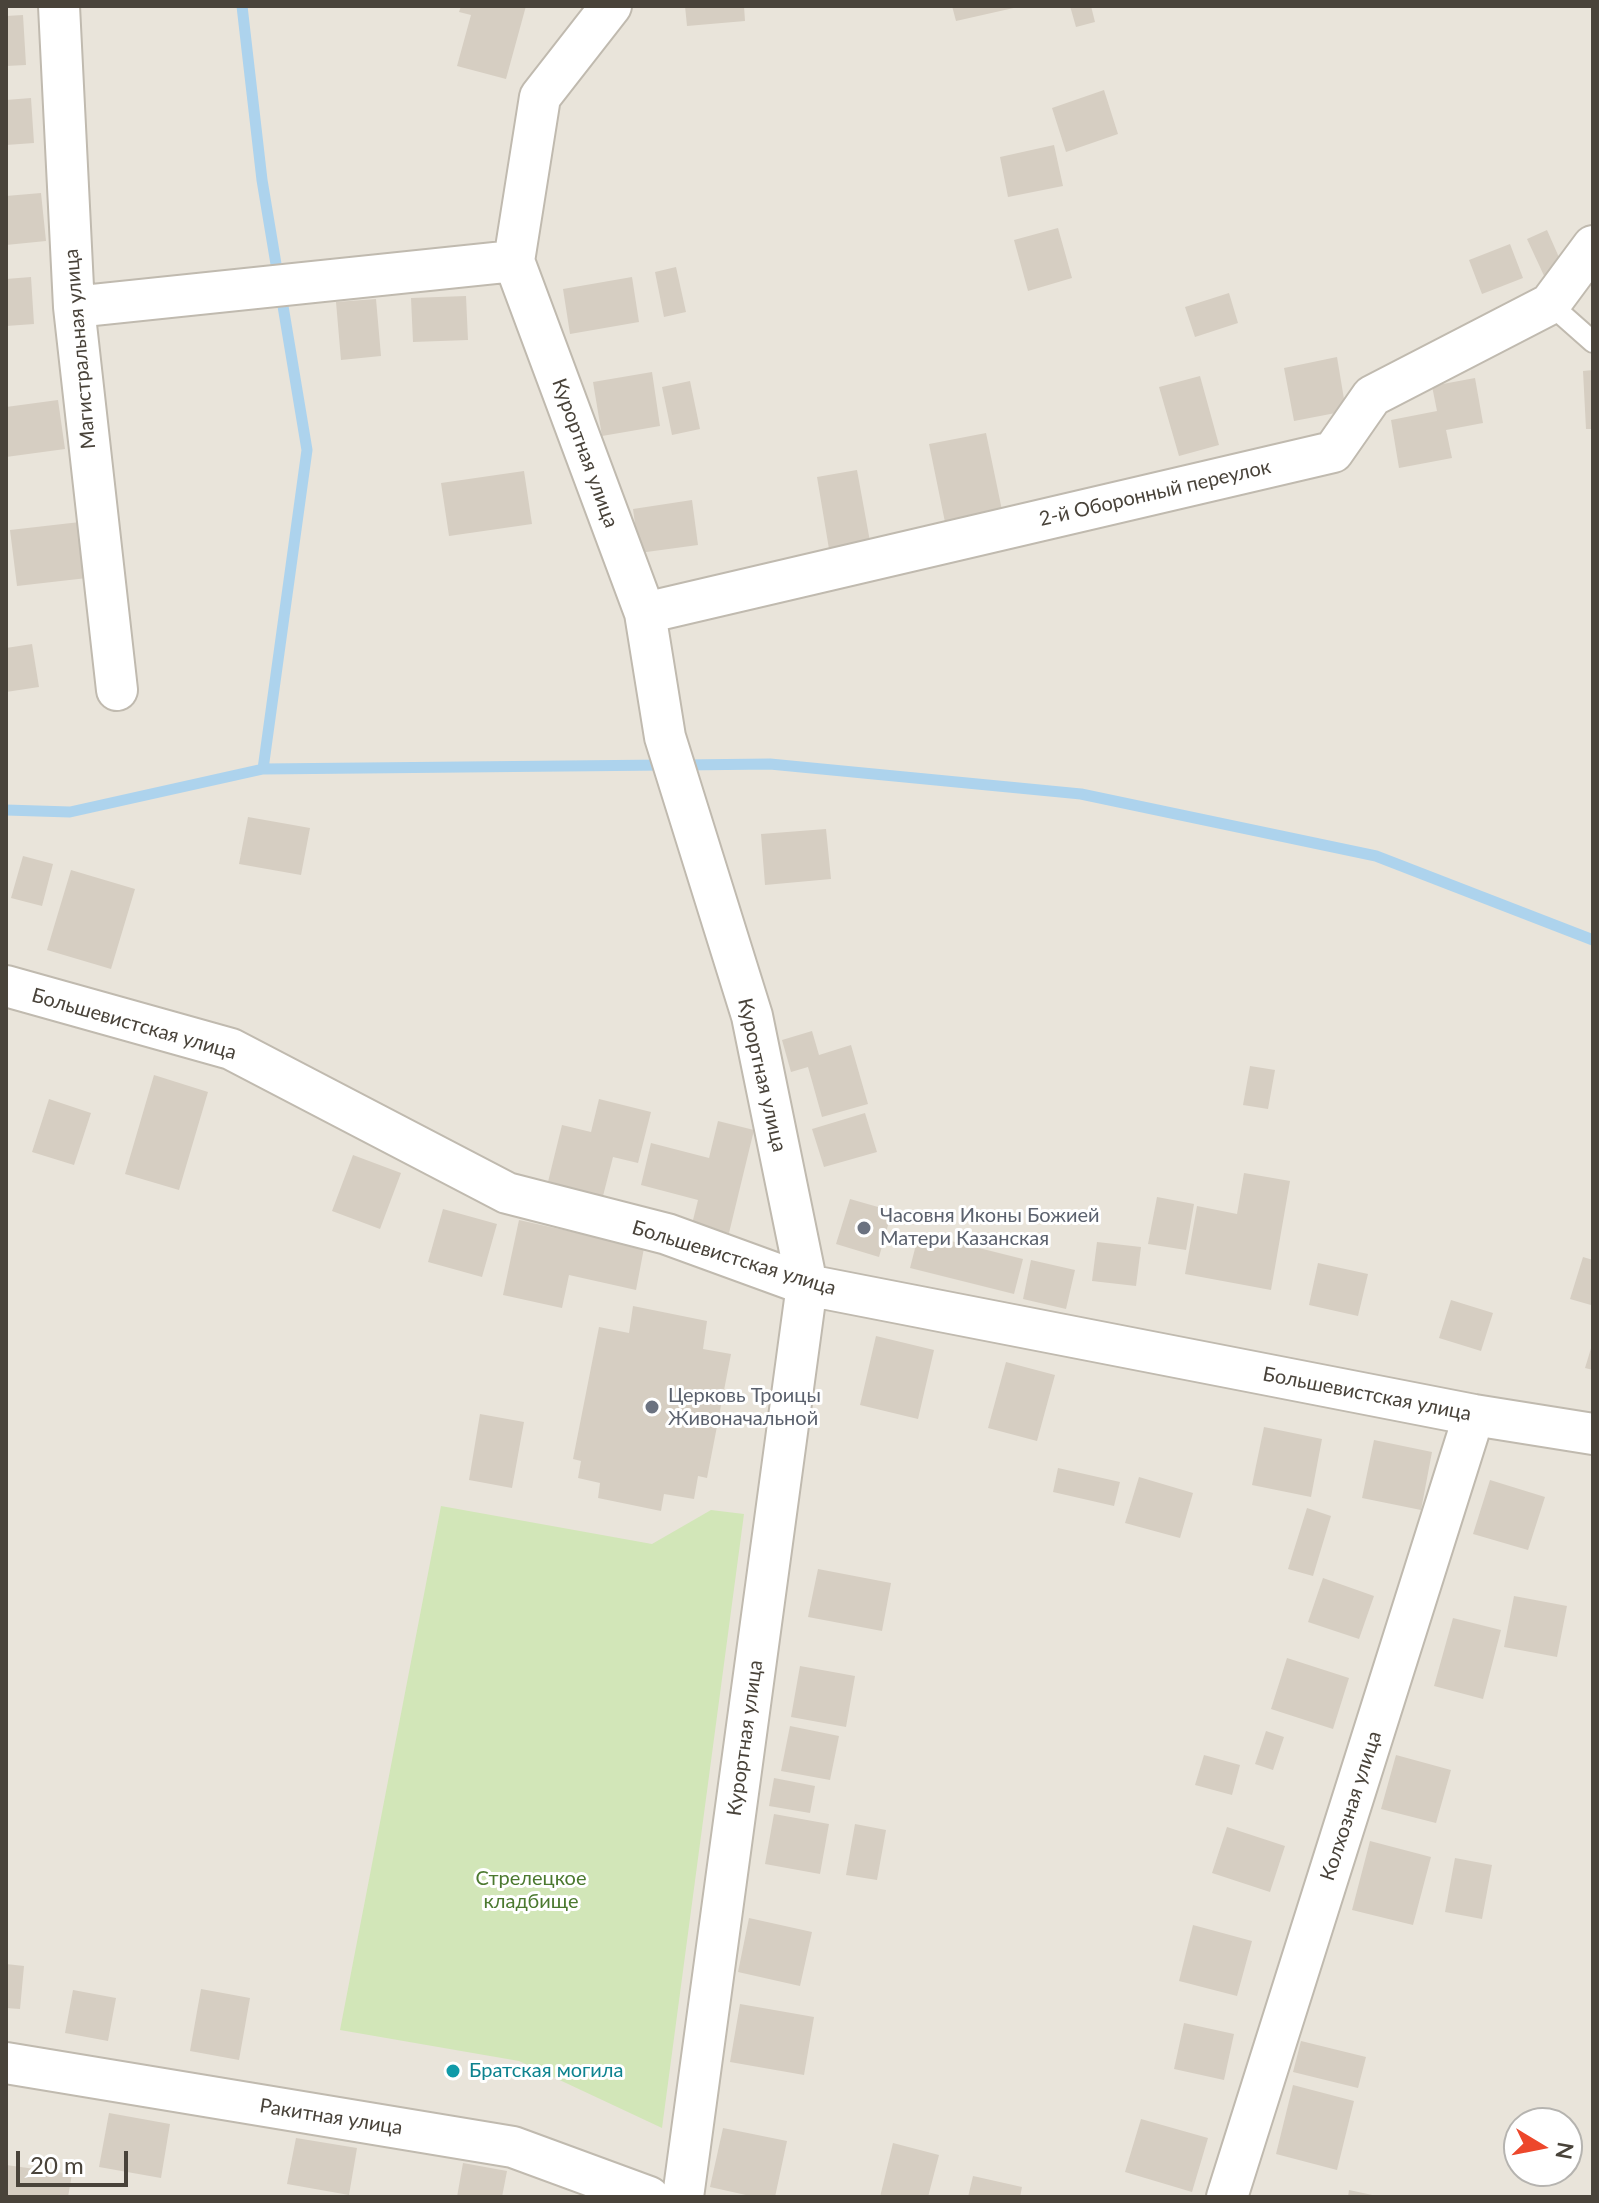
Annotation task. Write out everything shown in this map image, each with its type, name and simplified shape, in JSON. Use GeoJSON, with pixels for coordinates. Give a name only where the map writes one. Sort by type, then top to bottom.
{"type":"FeatureCollection","features":[{"type":"Feature","properties":{"kind":"street","name":"Магистральная улица"},"geometry":{"type":"LineString","coordinates":[[59,6],[74,307],[117,690]]}},
{"type":"Feature","properties":{"kind":"street","name":"Курортная улица"},"geometry":{"type":"LineString","coordinates":[[611,6],[540,97],[514,261],[645,613],[665,737],[752,1016],[807,1285],[683,2197]]}},
{"type":"Feature","properties":{"kind":"street","name":"2-й Оборонный переулок"},"geometry":{"type":"LineString","coordinates":[[645,613],[1333,452],[1372,396],[1550,304],[1593,246]]}},
{"type":"Feature","properties":{"kind":"street"},"geometry":{"type":"LineString","coordinates":[[74,307],[514,261]]}},
{"type":"Feature","properties":{"kind":"street","name":"Большевистская улица"},"geometry":{"type":"LineString","coordinates":[[6,986],[231,1049],[507,1193],[667,1234],[807,1285],[1474,1415],[1593,1434]]}},
{"type":"Feature","properties":{"kind":"street","name":"Колхозная улица"},"geometry":{"type":"LineString","coordinates":[[1227,2197],[1474,1415]]}},
{"type":"Feature","properties":{"kind":"street","name":"Ракитная улица"},"geometry":{"type":"LineString","coordinates":[[6,2063],[513,2147],[649,2197]]}},
{"type":"Feature","properties":{"kind":"lane"},"geometry":{"type":"LineString","coordinates":[[1550,304],[1593,342]]}},
{"type":"Feature","properties":{"kind":"shaded area"},"geometry":{"type":"Polygon","coordinates":[[[6,6],[1593,6],[1593,2197],[6,2197],[6,6]]]}},
{"type":"Feature","properties":{"kind":"green space","name":"Стрелецкое кладбище"},"geometry":{"type":"Polygon","coordinates":[[[441,1506],[652,1544],[711,1510],[744,1514],[662,2128],[519,2061],[340,2030],[441,1506]]]}},
{"type":"Feature","properties":{"kind":"building"},"geometry":{"type":"Polygon","coordinates":[[[461,6],[526,6],[506,79],[457,66],[471,15],[459,12],[461,6]]]}},
{"type":"Feature","properties":{"kind":"building"},"geometry":{"type":"Polygon","coordinates":[[[685,6],[744,6],[745,21],[687,26],[685,6]]]}},
{"type":"Feature","properties":{"kind":"building"},"geometry":{"type":"Polygon","coordinates":[[[952,6],[1018,6],[1018,7],[956,21],[952,6]]]}},
{"type":"Feature","properties":{"kind":"building"},"geometry":{"type":"Polygon","coordinates":[[[1070,6],[1091,6],[1095,22],[1076,27],[1070,6]]]}},
{"type":"Feature","properties":{"kind":"building"},"geometry":{"type":"Polygon","coordinates":[[[23,15],[26,65],[6,66],[6,16],[23,15]]]}},
{"type":"Feature","properties":{"kind":"building"},"geometry":{"type":"Polygon","coordinates":[[[1104,90],[1118,134],[1066,152],[1052,108],[1104,90]]]}},
{"type":"Feature","properties":{"kind":"building"},"geometry":{"type":"Polygon","coordinates":[[[31,98],[34,143],[6,145],[6,100],[31,98]]]}},
{"type":"Feature","properties":{"kind":"building"},"geometry":{"type":"Polygon","coordinates":[[[1054,145],[1063,186],[1008,197],[1000,157],[1054,145]]]}},
{"type":"Feature","properties":{"kind":"building"},"geometry":{"type":"Polygon","coordinates":[[[41,193],[46,241],[6,245],[6,196],[41,193]]]}},
{"type":"Feature","properties":{"kind":"building"},"geometry":{"type":"Polygon","coordinates":[[[1058,228],[1072,278],[1028,291],[1014,240],[1058,228]]]}},
{"type":"Feature","properties":{"kind":"building"},"geometry":{"type":"Polygon","coordinates":[[[1547,230],[1565,271],[1546,280],[1527,239],[1547,230]]]}},
{"type":"Feature","properties":{"kind":"building"},"geometry":{"type":"Polygon","coordinates":[[[1510,244],[1523,278],[1482,294],[1469,260],[1510,244]]]}},
{"type":"Feature","properties":{"kind":"building"},"geometry":{"type":"Polygon","coordinates":[[[676,267],[686,312],[664,317],[655,272],[676,267]]]}},
{"type":"Feature","properties":{"kind":"building"},"geometry":{"type":"Polygon","coordinates":[[[31,277],[34,324],[6,326],[6,279],[31,277]]]}},
{"type":"Feature","properties":{"kind":"building"},"geometry":{"type":"Polygon","coordinates":[[[632,277],[639,322],[570,334],[563,289],[632,277]]]}},
{"type":"Feature","properties":{"kind":"building"},"geometry":{"type":"Polygon","coordinates":[[[1229,293],[1238,323],[1195,337],[1185,307],[1229,293]]]}},
{"type":"Feature","properties":{"kind":"building"},"geometry":{"type":"Polygon","coordinates":[[[466,296],[468,340],[413,342],[411,298],[466,296]]]}},
{"type":"Feature","properties":{"kind":"building"},"geometry":{"type":"Polygon","coordinates":[[[376,299],[381,356],[341,360],[336,302],[376,299]]]}},
{"type":"Feature","properties":{"kind":"building"},"geometry":{"type":"Polygon","coordinates":[[[1337,357],[1346,411],[1294,421],[1284,368],[1337,357]]]}},
{"type":"Feature","properties":{"kind":"building"},"geometry":{"type":"Polygon","coordinates":[[[1593,370],[1593,429],[1586,429],[1583,371],[1593,370]]]}},
{"type":"Feature","properties":{"kind":"building"},"geometry":{"type":"Polygon","coordinates":[[[652,372],[660,426],[602,436],[593,382],[652,372]]]}},
{"type":"Feature","properties":{"kind":"building"},"geometry":{"type":"Polygon","coordinates":[[[1200,376],[1219,445],[1179,456],[1159,387],[1200,376]]]}},
{"type":"Feature","properties":{"kind":"building"},"geometry":{"type":"Polygon","coordinates":[[[1475,378],[1483,423],[1446,430],[1452,458],[1399,468],[1391,420],[1437,411],[1432,386],[1475,378]]]}},
{"type":"Feature","properties":{"kind":"building"},"geometry":{"type":"Polygon","coordinates":[[[690,381],[700,429],[672,435],[662,387],[690,381]]]}},
{"type":"Feature","properties":{"kind":"building"},"geometry":{"type":"Polygon","coordinates":[[[58,400],[65,449],[6,457],[6,407],[58,400]]]}},
{"type":"Feature","properties":{"kind":"building"},"geometry":{"type":"Polygon","coordinates":[[[986,433],[1003,515],[946,527],[929,444],[986,433]]]}},
{"type":"Feature","properties":{"kind":"building"},"geometry":{"type":"Polygon","coordinates":[[[857,470],[871,547],[830,555],[817,477],[857,470]]]}},
{"type":"Feature","properties":{"kind":"building"},"geometry":{"type":"Polygon","coordinates":[[[524,471],[532,524],[449,536],[441,483],[524,471]]]}},
{"type":"Feature","properties":{"kind":"building"},"geometry":{"type":"Polygon","coordinates":[[[692,500],[698,545],[639,553],[633,509],[692,500]]]}},
{"type":"Feature","properties":{"kind":"building"},"geometry":{"type":"Polygon","coordinates":[[[80,522],[87,578],[17,586],[10,530],[80,522]]]}},
{"type":"Feature","properties":{"kind":"building"},"geometry":{"type":"Polygon","coordinates":[[[32,644],[39,687],[6,692],[6,648],[32,644]]]}},
{"type":"Feature","properties":{"kind":"building"},"geometry":{"type":"Polygon","coordinates":[[[248,817],[310,828],[301,875],[239,864],[248,817]]]}},
{"type":"Feature","properties":{"kind":"building"},"geometry":{"type":"Polygon","coordinates":[[[826,829],[831,879],[765,885],[761,834],[826,829]]]}},
{"type":"Feature","properties":{"kind":"building"},"geometry":{"type":"Polygon","coordinates":[[[23,856],[53,864],[42,906],[11,898],[23,856]]]}},
{"type":"Feature","properties":{"kind":"building"},"geometry":{"type":"Polygon","coordinates":[[[71,870],[135,889],[111,969],[47,950],[71,870]]]}},
{"type":"Feature","properties":{"kind":"building"},"geometry":{"type":"Polygon","coordinates":[[[812,1031],[819,1055],[851,1045],[868,1104],[822,1117],[808,1067],[791,1072],[782,1040],[812,1031]]]}},
{"type":"Feature","properties":{"kind":"building"},"geometry":{"type":"Polygon","coordinates":[[[1250,1066],[1275,1070],[1268,1109],[1243,1105],[1250,1066]]]}},
{"type":"Feature","properties":{"kind":"building"},"geometry":{"type":"Polygon","coordinates":[[[154,1075],[208,1092],[179,1190],[125,1174],[154,1075]]]}},
{"type":"Feature","properties":{"kind":"building"},"geometry":{"type":"Polygon","coordinates":[[[49,1099],[91,1113],[74,1165],[32,1152],[49,1099]]]}},
{"type":"Feature","properties":{"kind":"building"},"geometry":{"type":"Polygon","coordinates":[[[599,1099],[651,1112],[638,1163],[613,1157],[603,1196],[548,1182],[562,1125],[591,1132],[599,1099]]]}},
{"type":"Feature","properties":{"kind":"building"},"geometry":{"type":"Polygon","coordinates":[[[865,1113],[877,1152],[824,1167],[812,1129],[865,1113]]]}},
{"type":"Feature","properties":{"kind":"building"},"geometry":{"type":"Polygon","coordinates":[[[718,1121],[754,1130],[729,1233],[692,1224],[698,1200],[641,1185],[651,1143],[709,1158],[718,1121]]]}},
{"type":"Feature","properties":{"kind":"building"},"geometry":{"type":"Polygon","coordinates":[[[353,1155],[401,1173],[380,1229],[332,1211],[353,1155]]]}},
{"type":"Feature","properties":{"kind":"building"},"geometry":{"type":"Polygon","coordinates":[[[1244,1173],[1290,1181],[1271,1290],[1185,1274],[1197,1206],[1237,1214],[1244,1173]]]}},
{"type":"Feature","properties":{"kind":"building"},"geometry":{"type":"Polygon","coordinates":[[[1157,1197],[1194,1204],[1186,1250],[1148,1244],[1157,1197]]]}},
{"type":"Feature","properties":{"kind":"building","name":"Часовня Иконы Божией Матери Казанская"},"geometry":{"type":"Polygon","coordinates":[[[850,1199],[892,1211],[879,1257],[836,1244],[850,1199]]]}},
{"type":"Feature","properties":{"kind":"building"},"geometry":{"type":"Polygon","coordinates":[[[443,1209],[497,1224],[482,1277],[428,1262],[443,1209]]]}},
{"type":"Feature","properties":{"kind":"building"},"geometry":{"type":"Polygon","coordinates":[[[519,1220],[644,1248],[636,1290],[569,1275],[562,1308],[503,1295],[519,1220]]]}},
{"type":"Feature","properties":{"kind":"building"},"geometry":{"type":"Polygon","coordinates":[[[919,1233],[1023,1259],[1014,1294],[910,1268],[919,1233]]]}},
{"type":"Feature","properties":{"kind":"building"},"geometry":{"type":"Polygon","coordinates":[[[1097,1242],[1141,1247],[1136,1286],[1092,1281],[1097,1242]]]}},
{"type":"Feature","properties":{"kind":"building"},"geometry":{"type":"Polygon","coordinates":[[[1583,1257],[1593,1260],[1591,1305],[1570,1299],[1583,1257]]]}},
{"type":"Feature","properties":{"kind":"building"},"geometry":{"type":"Polygon","coordinates":[[[1031,1260],[1075,1270],[1066,1309],[1023,1299],[1031,1260]]]}},
{"type":"Feature","properties":{"kind":"building"},"geometry":{"type":"Polygon","coordinates":[[[1318,1263],[1368,1274],[1358,1316],[1309,1305],[1318,1263]]]}},
{"type":"Feature","properties":{"kind":"building"},"geometry":{"type":"Polygon","coordinates":[[[1451,1300],[1493,1313],[1481,1351],[1439,1338],[1451,1300]]]}},
{"type":"Feature","properties":{"kind":"building","name":"Церковь Троицы Живоначальной"},"geometry":{"type":"Polygon","coordinates":[[[633,1306],[707,1321],[703,1349],[731,1354],[707,1478],[698,1476],[694,1499],[664,1494],[661,1511],[598,1498],[600,1483],[578,1478],[581,1461],[573,1459],[599,1327],[629,1333],[633,1306]]]}},
{"type":"Feature","properties":{"kind":"building"},"geometry":{"type":"Polygon","coordinates":[[[876,1336],[934,1350],[918,1419],[860,1405],[876,1336]]]}},
{"type":"Feature","properties":{"kind":"building"},"geometry":{"type":"Polygon","coordinates":[[[1593,1345],[1593,1370],[1585,1368],[1593,1345]]]}},
{"type":"Feature","properties":{"kind":"building"},"geometry":{"type":"Polygon","coordinates":[[[1006,1362],[1055,1375],[1037,1441],[988,1428],[1006,1362]]]}},
{"type":"Feature","properties":{"kind":"building"},"geometry":{"type":"Polygon","coordinates":[[[480,1414],[524,1422],[512,1488],[469,1480],[480,1414]]]}},
{"type":"Feature","properties":{"kind":"building"},"geometry":{"type":"Polygon","coordinates":[[[1264,1427],[1322,1439],[1311,1497],[1252,1485],[1264,1427]]]}},
{"type":"Feature","properties":{"kind":"building"},"geometry":{"type":"Polygon","coordinates":[[[1374,1440],[1432,1452],[1421,1510],[1362,1498],[1374,1440]]]}},
{"type":"Feature","properties":{"kind":"building"},"geometry":{"type":"Polygon","coordinates":[[[1058,1468],[1120,1482],[1114,1506],[1053,1492],[1058,1468]]]}},
{"type":"Feature","properties":{"kind":"building"},"geometry":{"type":"Polygon","coordinates":[[[1139,1477],[1193,1493],[1180,1538],[1125,1523],[1139,1477]]]}},
{"type":"Feature","properties":{"kind":"building"},"geometry":{"type":"Polygon","coordinates":[[[1490,1480],[1545,1497],[1528,1550],[1473,1534],[1490,1480]]]}},
{"type":"Feature","properties":{"kind":"building"},"geometry":{"type":"Polygon","coordinates":[[[1307,1508],[1331,1516],[1313,1576],[1288,1569],[1307,1508]]]}},
{"type":"Feature","properties":{"kind":"building"},"geometry":{"type":"Polygon","coordinates":[[[818,1569],[891,1583],[882,1631],[808,1617],[818,1569]]]}},
{"type":"Feature","properties":{"kind":"building"},"geometry":{"type":"Polygon","coordinates":[[[1323,1578],[1374,1596],[1359,1639],[1308,1622],[1323,1578]]]}},
{"type":"Feature","properties":{"kind":"building"},"geometry":{"type":"Polygon","coordinates":[[[1514,1596],[1567,1606],[1557,1657],[1504,1647],[1514,1596]]]}},
{"type":"Feature","properties":{"kind":"building"},"geometry":{"type":"Polygon","coordinates":[[[1453,1618],[1501,1630],[1483,1699],[1434,1686],[1453,1618]]]}},
{"type":"Feature","properties":{"kind":"building"},"geometry":{"type":"Polygon","coordinates":[[[1287,1658],[1349,1678],[1333,1729],[1271,1709],[1287,1658]]]}},
{"type":"Feature","properties":{"kind":"building"},"geometry":{"type":"Polygon","coordinates":[[[800,1666],[855,1676],[846,1727],[791,1717],[800,1666]]]}},
{"type":"Feature","properties":{"kind":"building"},"geometry":{"type":"Polygon","coordinates":[[[790,1726],[839,1736],[830,1780],[781,1771],[790,1726]]]}},
{"type":"Feature","properties":{"kind":"building"},"geometry":{"type":"Polygon","coordinates":[[[1266,1731],[1284,1737],[1273,1770],[1255,1764],[1266,1731]]]}},
{"type":"Feature","properties":{"kind":"building"},"geometry":{"type":"Polygon","coordinates":[[[1204,1755],[1240,1765],[1232,1795],[1195,1785],[1204,1755]]]}},
{"type":"Feature","properties":{"kind":"building"},"geometry":{"type":"Polygon","coordinates":[[[1396,1755],[1451,1770],[1436,1823],[1381,1809],[1396,1755]]]}},
{"type":"Feature","properties":{"kind":"building"},"geometry":{"type":"Polygon","coordinates":[[[774,1778],[815,1786],[810,1813],[769,1806],[774,1778]]]}},
{"type":"Feature","properties":{"kind":"building"},"geometry":{"type":"Polygon","coordinates":[[[774,1814],[829,1824],[820,1874],[765,1864],[774,1814]]]}},
{"type":"Feature","properties":{"kind":"building"},"geometry":{"type":"Polygon","coordinates":[[[855,1824],[886,1830],[877,1880],[846,1875],[855,1824]]]}},
{"type":"Feature","properties":{"kind":"building"},"geometry":{"type":"Polygon","coordinates":[[[1227,1827],[1285,1846],[1270,1892],[1212,1873],[1227,1827]]]}},
{"type":"Feature","properties":{"kind":"building"},"geometry":{"type":"Polygon","coordinates":[[[1370,1841],[1431,1857],[1413,1925],[1352,1910],[1370,1841]]]}},
{"type":"Feature","properties":{"kind":"building"},"geometry":{"type":"Polygon","coordinates":[[[1455,1858],[1492,1865],[1482,1919],[1445,1912],[1455,1858]]]}},
{"type":"Feature","properties":{"kind":"building"},"geometry":{"type":"Polygon","coordinates":[[[749,1918],[812,1932],[800,1986],[738,1972],[749,1918]]]}},
{"type":"Feature","properties":{"kind":"building"},"geometry":{"type":"Polygon","coordinates":[[[1193,1925],[1252,1941],[1237,1996],[1179,1981],[1193,1925]]]}},
{"type":"Feature","properties":{"kind":"building"},"geometry":{"type":"Polygon","coordinates":[[[6,1964],[24,1966],[20,2009],[6,2008],[6,1964]]]}},
{"type":"Feature","properties":{"kind":"building"},"geometry":{"type":"Polygon","coordinates":[[[201,1989],[250,1998],[239,2060],[190,2051],[201,1989]]]}},
{"type":"Feature","properties":{"kind":"building"},"geometry":{"type":"Polygon","coordinates":[[[73,1990],[116,1998],[108,2041],[65,2033],[73,1990]]]}},
{"type":"Feature","properties":{"kind":"building"},"geometry":{"type":"Polygon","coordinates":[[[740,2004],[814,2017],[804,2075],[730,2062],[740,2004]]]}},
{"type":"Feature","properties":{"kind":"building"},"geometry":{"type":"Polygon","coordinates":[[[1184,2023],[1234,2034],[1224,2080],[1174,2069],[1184,2023]]]}},
{"type":"Feature","properties":{"kind":"building"},"geometry":{"type":"Polygon","coordinates":[[[1301,2041],[1366,2057],[1358,2088],[1293,2072],[1301,2041]]]}},
{"type":"Feature","properties":{"kind":"building"},"geometry":{"type":"Polygon","coordinates":[[[1293,2085],[1354,2101],[1337,2170],[1276,2154],[1293,2085]]]}},
{"type":"Feature","properties":{"kind":"building"},"geometry":{"type":"Polygon","coordinates":[[[109,2113],[170,2124],[161,2178],[99,2167],[109,2113]]]}},
{"type":"Feature","properties":{"kind":"building"},"geometry":{"type":"Polygon","coordinates":[[[1141,2119],[1208,2138],[1192,2192],[1125,2172],[1141,2119]]]}},
{"type":"Feature","properties":{"kind":"building"},"geometry":{"type":"Polygon","coordinates":[[[723,2128],[787,2141],[775,2197],[755,2197],[710,2187],[723,2128]]]}},
{"type":"Feature","properties":{"kind":"building"},"geometry":{"type":"Polygon","coordinates":[[[296,2138],[357,2148],[349,2195],[287,2184],[296,2138]]]}},
{"type":"Feature","properties":{"kind":"building"},"geometry":{"type":"Polygon","coordinates":[[[893,2143],[939,2155],[928,2197],[880,2197],[893,2143]]]}},
{"type":"Feature","properties":{"kind":"building"},"geometry":{"type":"Polygon","coordinates":[[[463,2163],[507,2171],[502,2197],[457,2197],[463,2163]]]}},
{"type":"Feature","properties":{"kind":"building"},"geometry":{"type":"Polygon","coordinates":[[[6,2165],[72,2174],[68,2197],[6,2197],[6,2165]]]}},
{"type":"Feature","properties":{"kind":"building"},"geometry":{"type":"Polygon","coordinates":[[[973,2176],[1022,2187],[1020,2197],[968,2197],[973,2176]]]}},
{"type":"Feature","properties":{"kind":"building"},"geometry":{"type":"Polygon","coordinates":[[[1349,2190],[1377,2196],[1377,2197],[1348,2197],[1349,2190]]]}},
{"type":"Feature","properties":{"kind":"waterway"},"geometry":{"type":"LineString","coordinates":[[242,6],[262,180],[307,450],[263,769]]}},
{"type":"Feature","properties":{"kind":"waterway"},"geometry":{"type":"LineString","coordinates":[[682,765],[770,764],[1081,794],[1376,856],[1593,940]]}},
{"type":"Feature","properties":{"kind":"waterway"},"geometry":{"type":"LineString","coordinates":[[6,810],[70,812],[263,769],[665,765]]}},
{"type":"Feature","properties":{"kind":"place","name":"Часовня Иконы Божией Матери Казанская"},"geometry":{"type":"Point","coordinates":[864,1228]}},
{"type":"Feature","properties":{"kind":"place","name":"Церковь Троицы Живоначальной"},"geometry":{"type":"Point","coordinates":[652,1407]}},
{"type":"Feature","properties":{"kind":"place","name":"Братская могила"},"geometry":{"type":"Point","coordinates":[453,2071]}}]}
